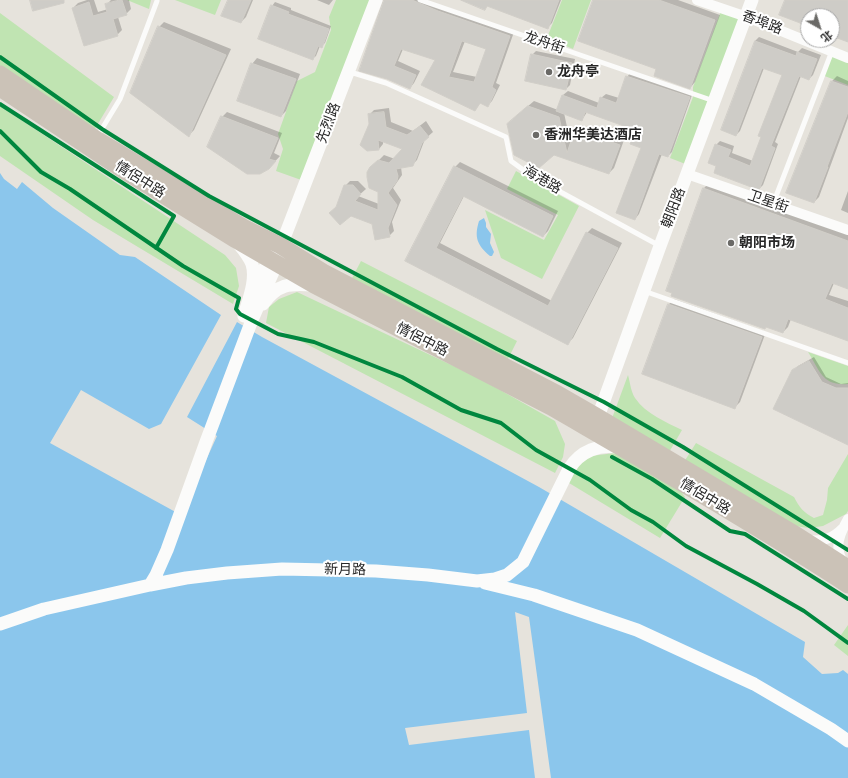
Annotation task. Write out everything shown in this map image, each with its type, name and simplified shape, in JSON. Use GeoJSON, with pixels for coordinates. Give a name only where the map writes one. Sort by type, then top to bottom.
{"type":"FeatureCollection","features":[{"type":"Feature","properties":{"kind":"highway","name":"情侶中路"},"geometry":{"type":"LineString","coordinates":[[0,74],[93,144],[236,240],[314,285],[551,407],[785,544],[848,585]]}},
{"type":"Feature","properties":{"kind":"highway","name":"情侶中路"},"geometry":{"type":"LineString","coordinates":[[0,88],[93,144],[243,227],[281,246],[323,272],[598,417],[804,540],[848,568]]}},
{"type":"Feature","properties":{"kind":"street","name":"先烈路"},"geometry":{"type":"LineString","coordinates":[[281,246],[376,0]]}},
{"type":"Feature","properties":{"kind":"street","name":"香埠路"},"geometry":{"type":"LineString","coordinates":[[697,0],[747,17],[848,58]]}},
{"type":"Feature","properties":{"kind":"street","name":"朝阳路"},"geometry":{"type":"LineString","coordinates":[[598,417],[752,0]]}},
{"type":"Feature","properties":{"kind":"street","name":"卫星街"},"geometry":{"type":"LineString","coordinates":[[687,174],[848,230]]}},
{"type":"Feature","properties":{"kind":"street"},"geometry":{"type":"LineString","coordinates":[[150,585],[167,550],[248,318],[253,281],[252,264],[236,240]]}},
{"type":"Feature","properties":{"kind":"street"},"geometry":{"type":"LineString","coordinates":[[124,591],[137,583],[145,575],[157,557],[192,453],[248,318],[273,260],[281,246]]}},
{"type":"Feature","properties":{"kind":"street"},"geometry":{"type":"LineString","coordinates":[[248,318],[278,288],[295,283],[314,285]]}},
{"type":"Feature","properties":{"kind":"street","name":"新月路"},"geometry":{"type":"LineString","coordinates":[[0,624],[44,609],[186,578],[282,570],[376,571],[428,575],[477,582],[495,580],[507,575],[523,562],[572,465],[584,453],[593,449],[604,447],[624,449]]}},
{"type":"Feature","properties":{"kind":"street"},"geometry":{"type":"LineString","coordinates":[[804,540],[818,542],[830,538],[846,523]]}},
{"type":"Feature","properties":{"kind":"street"},"geometry":{"type":"LineString","coordinates":[[846,523],[838,544],[838,549],[841,560],[848,568]]}},
{"type":"Feature","properties":{"kind":"street"},"geometry":{"type":"LineString","coordinates":[[477,582],[534,595],[636,630],[754,684],[831,729],[848,741]]}},
{"type":"Feature","properties":{"kind":"lane","name":"龙舟街"},"geometry":{"type":"LineString","coordinates":[[420,0],[714,102]]}},
{"type":"Feature","properties":{"kind":"lane"},"geometry":{"type":"LineString","coordinates":[[93,144],[120,99],[157,1]]}},
{"type":"Feature","properties":{"kind":"lane"},"geometry":{"type":"LineString","coordinates":[[773,204],[832,51]]}},
{"type":"Feature","properties":{"kind":"lane","name":"海港路"},"geometry":{"type":"LineString","coordinates":[[349,72],[386,84],[506,137],[511,161],[533,177],[660,246]]}},
{"type":"Feature","properties":{"kind":"lane"},"geometry":{"type":"LineString","coordinates":[[644,291],[848,363]]}},
{"type":"Feature","properties":{"kind":"green space"},"geometry":{"type":"Polygon","coordinates":[[[127,0],[151,0],[149,9],[127,0]]]}},
{"type":"Feature","properties":{"kind":"green space"},"geometry":{"type":"Polygon","coordinates":[[[175,0],[221,0],[215,15],[175,0]]]}},
{"type":"Feature","properties":{"kind":"green space"},"geometry":{"type":"Polygon","coordinates":[[[336,0],[373,0],[304,181],[276,171],[283,149],[278,134],[297,81],[315,72],[331,30],[329,17],[336,0]]]}},
{"type":"Feature","properties":{"kind":"green space"},"geometry":{"type":"Polygon","coordinates":[[[562,0],[591,0],[573,49],[547,38],[562,0]]]}},
{"type":"Feature","properties":{"kind":"green space"},"geometry":{"type":"Polygon","coordinates":[[[721,11],[743,18],[688,165],[670,158],[693,97],[693,87],[721,11]]]}},
{"type":"Feature","properties":{"kind":"green space"},"geometry":{"type":"Polygon","coordinates":[[[0,13],[114,97],[93,132],[0,67],[0,13]]]}},
{"type":"Feature","properties":{"kind":"green space"},"geometry":{"type":"Polygon","coordinates":[[[830,53],[848,60],[848,85],[822,75],[830,53]]]}},
{"type":"Feature","properties":{"kind":"green space"},"geometry":{"type":"Polygon","coordinates":[[[0,106],[225,255],[236,268],[239,286],[233,304],[93,220],[0,156],[0,106]]]}},
{"type":"Feature","properties":{"kind":"green space"},"geometry":{"type":"Polygon","coordinates":[[[516,171],[579,206],[542,279],[501,258],[485,210],[544,240],[558,215],[507,189],[516,171]]]}},
{"type":"Feature","properties":{"kind":"green space"},"geometry":{"type":"Polygon","coordinates":[[[361,261],[517,341],[506,363],[350,282],[361,261]]]}},
{"type":"Feature","properties":{"kind":"green space"},"geometry":{"type":"Polygon","coordinates":[[[297,292],[479,378],[555,421],[565,444],[563,457],[555,473],[266,323],[269,307],[279,299],[297,292]]]}},
{"type":"Feature","properties":{"kind":"green space"},"geometry":{"type":"Polygon","coordinates":[[[808,352],[848,366],[848,384],[832,383],[827,380],[819,371],[808,352]]]}},
{"type":"Feature","properties":{"kind":"green space"},"geometry":{"type":"Polygon","coordinates":[[[628,375],[632,393],[640,404],[650,413],[682,430],[668,454],[611,421],[628,375]]]}},
{"type":"Feature","properties":{"kind":"green space"},"geometry":{"type":"Polygon","coordinates":[[[696,443],[794,497],[802,509],[814,518],[823,515],[827,500],[828,488],[848,454],[848,511],[846,514],[823,526],[809,528],[787,525],[684,462],[696,443]]]}},
{"type":"Feature","properties":{"kind":"green space"},"geometry":{"type":"Polygon","coordinates":[[[615,453],[678,487],[685,497],[660,538],[569,483],[582,457],[615,453]]]}},
{"type":"Feature","properties":{"kind":"green space"},"geometry":{"type":"Polygon","coordinates":[[[848,625],[848,656],[834,645],[848,625]]]}},
{"type":"Feature","properties":{"kind":"water"},"geometry":{"type":"Polygon","coordinates":[[[0,173],[4,179],[17,189],[22,182],[53,208],[120,255],[135,257],[221,315],[161,424],[149,429],[81,390],[50,443],[181,515],[217,436],[187,417],[237,322],[539,487],[805,642],[803,657],[822,674],[838,673],[843,670],[848,674],[848,778],[0,778],[0,173]]]}},
{"type":"Feature","properties":{"kind":"water"},"geometry":{"type":"Polygon","coordinates":[[[484,218],[486,227],[491,234],[490,243],[494,252],[492,256],[490,256],[479,244],[477,236],[479,221],[484,218]]]}},
{"type":"Feature","properties":{"kind":"pier"},"geometry":{"type":"Polygon","coordinates":[[[515,612],[529,617],[551,778],[535,778],[529,730],[409,745],[405,728],[527,713],[515,612]]]}},
{"type":"Feature","properties":{"kind":"building"},"geometry":{"type":"Polygon","coordinates":[[[30,0],[64,0],[64,3],[33,11],[30,0]]]}},
{"type":"Feature","properties":{"kind":"building"},"geometry":{"type":"Polygon","coordinates":[[[122,0],[127,15],[113,19],[118,36],[84,46],[72,8],[89,2],[93,16],[107,12],[105,4],[122,0]]]}},
{"type":"Feature","properties":{"kind":"building"},"geometry":{"type":"Polygon","coordinates":[[[228,0],[251,0],[241,23],[221,16],[228,0]]]}},
{"type":"Feature","properties":{"kind":"building"},"geometry":{"type":"Polygon","coordinates":[[[384,0],[412,0],[438,11],[510,36],[492,87],[496,90],[488,107],[480,103],[475,111],[421,85],[435,60],[401,49],[394,66],[416,75],[410,89],[387,79],[359,71],[384,0]],[[462,41],[449,77],[474,82],[486,49],[462,41]]]}},
{"type":"Feature","properties":{"kind":"building"},"geometry":{"type":"Polygon","coordinates":[[[461,0],[559,0],[548,29],[487,6],[485,10],[461,0]]]}},
{"type":"Feature","properties":{"kind":"building"},"geometry":{"type":"Polygon","coordinates":[[[593,0],[659,0],[715,20],[690,89],[654,76],[656,69],[578,41],[593,0]]]}},
{"type":"Feature","properties":{"kind":"building"},"geometry":{"type":"Polygon","coordinates":[[[785,0],[848,0],[848,42],[840,39],[840,8],[800,8],[800,23],[779,15],[785,0]]]}},
{"type":"Feature","properties":{"kind":"building"},"geometry":{"type":"Polygon","coordinates":[[[271,5],[289,12],[288,14],[329,29],[322,48],[318,46],[313,60],[258,39],[271,5]]]}},
{"type":"Feature","properties":{"kind":"building"},"geometry":{"type":"Polygon","coordinates":[[[158,26],[226,55],[189,137],[130,93],[158,26]]]}},
{"type":"Feature","properties":{"kind":"building"},"geometry":{"type":"Polygon","coordinates":[[[755,41],[796,56],[797,52],[817,59],[809,80],[799,76],[771,146],[775,148],[759,190],[714,173],[716,166],[708,163],[715,144],[731,150],[728,157],[750,166],[761,137],[758,136],[782,75],[762,68],[736,136],[721,130],[755,41]]]}},
{"type":"Feature","properties":{"kind":"building","name":"龙舟亭"},"geometry":{"type":"Polygon","coordinates":[[[531,54],[572,63],[566,90],[525,81],[531,54]]]}},
{"type":"Feature","properties":{"kind":"building"},"geometry":{"type":"Polygon","coordinates":[[[251,63],[296,79],[281,117],[237,101],[251,63]]]}},
{"type":"Feature","properties":{"kind":"building"},"geometry":{"type":"Polygon","coordinates":[[[626,76],[690,97],[668,157],[659,154],[635,220],[616,213],[641,148],[630,144],[635,130],[585,112],[582,121],[556,111],[562,95],[597,108],[600,97],[616,103],[626,76]]]}},
{"type":"Feature","properties":{"kind":"building"},"geometry":{"type":"Polygon","coordinates":[[[831,81],[848,87],[848,112],[814,203],[786,193],[831,81]]]}},
{"type":"Feature","properties":{"kind":"building","name":"香洲华美达酒店"},"geometry":{"type":"Polygon","coordinates":[[[528,106],[559,117],[567,153],[575,129],[620,145],[609,174],[554,155],[539,168],[514,155],[507,124],[528,106]]]}},
{"type":"Feature","properties":{"kind":"building"},"geometry":{"type":"Polygon","coordinates":[[[384,112],[386,127],[407,135],[420,126],[429,137],[422,143],[413,166],[396,169],[398,176],[397,181],[388,193],[397,205],[388,228],[390,237],[375,240],[372,224],[351,216],[340,225],[329,213],[336,207],[344,185],[353,185],[361,194],[355,201],[378,210],[378,192],[369,188],[367,172],[378,160],[389,163],[402,149],[378,140],[379,150],[367,151],[360,145],[369,124],[368,114],[384,112]]]}},
{"type":"Feature","properties":{"kind":"building"},"geometry":{"type":"Polygon","coordinates":[[[221,116],[278,138],[269,159],[276,161],[269,169],[260,174],[247,174],[207,147],[221,116]]]}},
{"type":"Feature","properties":{"kind":"building"},"geometry":{"type":"Polygon","coordinates":[[[454,166],[553,216],[543,237],[463,196],[436,248],[548,306],[586,232],[618,248],[568,345],[405,261],[454,166]]]}},
{"type":"Feature","properties":{"kind":"building","name":"朝阳市场"},"geometry":{"type":"Polygon","coordinates":[[[703,188],[848,241],[848,289],[832,283],[825,299],[848,308],[848,341],[788,319],[783,333],[766,327],[765,329],[671,296],[672,293],[666,291],[703,188]]]}},
{"type":"Feature","properties":{"kind":"building"},"geometry":{"type":"Polygon","coordinates":[[[668,304],[762,337],[735,409],[642,374],[668,304]]]}},
{"type":"Feature","properties":{"kind":"building"},"geometry":{"type":"Polygon","coordinates":[[[809,361],[822,382],[836,388],[848,388],[848,445],[773,409],[792,370],[809,361]]]}},
{"type":"Feature","properties":{"kind":"cycle path"},"geometry":{"type":"LineString","coordinates":[[0,57],[102,129],[209,196],[497,349],[604,402],[683,447],[848,550]]}},
{"type":"Feature","properties":{"kind":"cycle path"},"geometry":{"type":"LineString","coordinates":[[0,104],[174,216],[156,248]]}},
{"type":"Feature","properties":{"kind":"cycle path"},"geometry":{"type":"LineString","coordinates":[[0,131],[41,172],[70,189],[183,266],[239,298],[236,309],[240,314],[278,334],[314,342],[402,377],[461,410],[501,423],[536,450],[590,480],[631,510],[653,522],[686,546],[804,611],[848,643]]}},
{"type":"Feature","properties":{"kind":"cycle path"},"geometry":{"type":"LineString","coordinates":[[612,457],[652,479],[730,531],[745,534],[848,599]]}},
{"type":"Feature","properties":{"kind":"place","name":"龙舟亭"},"geometry":{"type":"Point","coordinates":[549,72]}},
{"type":"Feature","properties":{"kind":"place","name":"香洲华美达酒店"},"geometry":{"type":"Point","coordinates":[536,135]}},
{"type":"Feature","properties":{"kind":"place","name":"朝阳市场"},"geometry":{"type":"Point","coordinates":[731,243]}}]}
